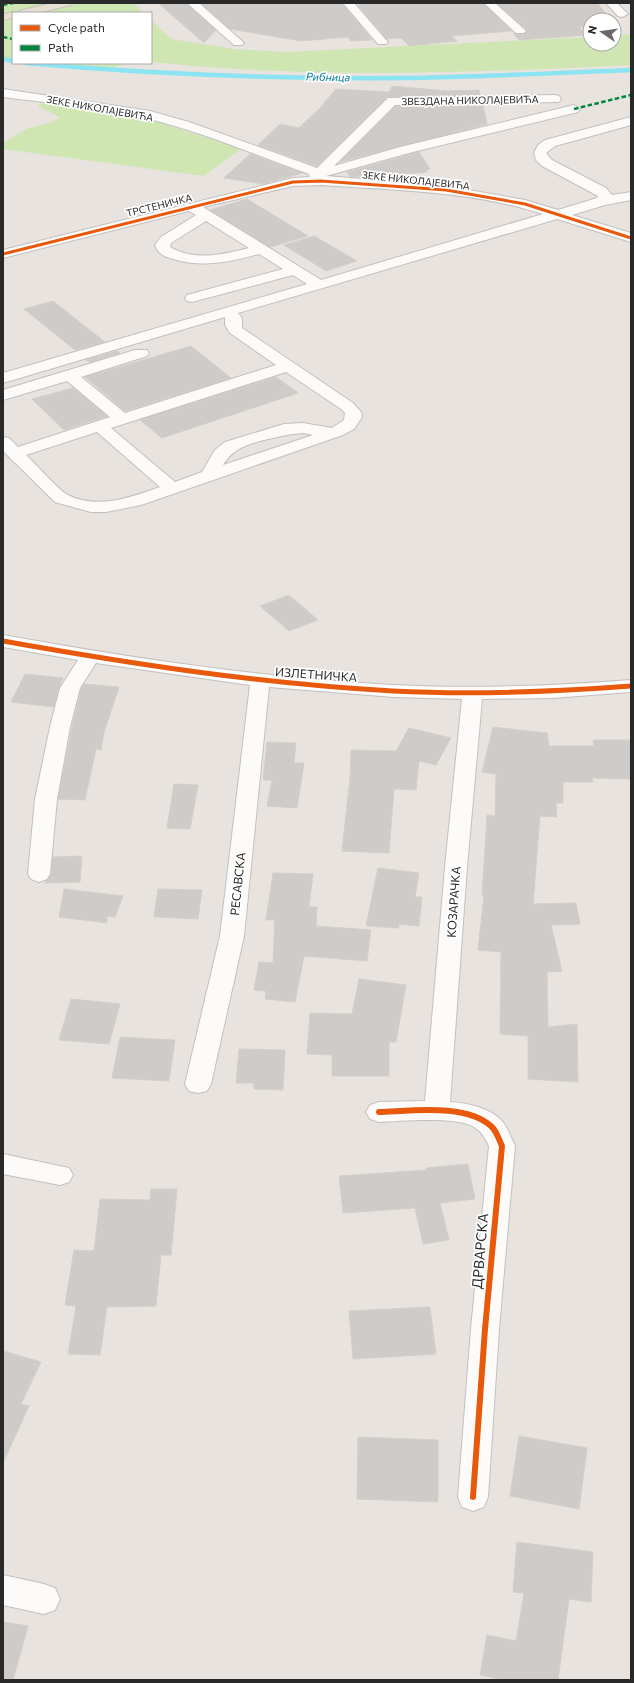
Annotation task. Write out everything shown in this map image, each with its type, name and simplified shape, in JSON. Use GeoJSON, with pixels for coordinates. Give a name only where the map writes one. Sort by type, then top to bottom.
{"type":"FeatureCollection","features":[{"type":"Feature","properties":{"kind":"main road"},"geometry":{"type":"LineString","coordinates":[[29,12],[67,3]]}},
{"type":"Feature","properties":{"kind":"street"},"geometry":{"type":"LineString","coordinates":[[192,3],[238,43]]}},
{"type":"Feature","properties":{"kind":"street"},"geometry":{"type":"LineString","coordinates":[[348,3],[382,42]]}},
{"type":"Feature","properties":{"kind":"street"},"geometry":{"type":"LineString","coordinates":[[489,3],[520,31]]}},
{"type":"Feature","properties":{"kind":"street"},"geometry":{"type":"LineString","coordinates":[[612,3],[620,12]]}},
{"type":"Feature","properties":{"kind":"street"},"geometry":{"type":"LineString","coordinates":[[3,82],[6,83],[3,85]]}},
{"type":"Feature","properties":{"kind":"street","name":"ЗЕКЕ НИКОЛАЈЕВИЋА"},"geometry":{"type":"LineString","coordinates":[[3,93],[118,108],[146,114],[185,125],[320,177],[446,190],[525,204],[631,238]]}},
{"type":"Feature","properties":{"kind":"street","name":"ЗВЕЗДАНА НИКОЛАЈЕВИЋА"},"geometry":{"type":"LineString","coordinates":[[320,177],[333,161],[392,101],[555,99]]}},
{"type":"Feature","properties":{"kind":"street","name":"ЗВЕЗДАНА НИКОЛАЈЕВИЋА"},"geometry":{"type":"LineString","coordinates":[[320,177],[574,109]]}},
{"type":"Feature","properties":{"kind":"street"},"geometry":{"type":"LineString","coordinates":[[603,202],[605,195],[601,191],[547,163],[541,157],[540,153],[543,148],[550,143],[631,121]]}},
{"type":"Feature","properties":{"kind":"street","name":"ТРСТЕНИЧКА"},"geometry":{"type":"LineString","coordinates":[[3,254],[190,206],[320,177]]}},
{"type":"Feature","properties":{"kind":"street"},"geometry":{"type":"LineString","coordinates":[[181,341],[231,318],[319,285],[603,202],[631,196]]}},
{"type":"Feature","properties":{"kind":"street"},"geometry":{"type":"LineString","coordinates":[[190,206],[319,285]]}},
{"type":"Feature","properties":{"kind":"street"},"geometry":{"type":"LineString","coordinates":[[205,215],[166,240],[162,244],[163,249],[175,255],[186,258],[213,260],[236,256],[260,248]]}},
{"type":"Feature","properties":{"kind":"street"},"geometry":{"type":"LineString","coordinates":[[192,298],[294,270]]}},
{"type":"Feature","properties":{"kind":"street"},"geometry":{"type":"LineString","coordinates":[[9,448],[61,498],[74,503],[91,506],[121,505],[209,476],[221,454],[231,446],[284,428],[303,428],[334,433],[345,429],[351,423],[354,418],[353,412],[347,406],[235,330],[231,318]]}},
{"type":"Feature","properties":{"kind":"street"},"geometry":{"type":"LineString","coordinates":[[3,378],[231,318]]}},
{"type":"Feature","properties":{"kind":"street"},"geometry":{"type":"LineString","coordinates":[[3,395],[159,348]]}},
{"type":"Feature","properties":{"kind":"street"},"geometry":{"type":"LineString","coordinates":[[9,448],[99,426],[288,366]]}},
{"type":"Feature","properties":{"kind":"street"},"geometry":{"type":"LineString","coordinates":[[70,375],[122,419]]}},
{"type":"Feature","properties":{"kind":"street"},"geometry":{"type":"LineString","coordinates":[[99,426],[172,488]]}},
{"type":"Feature","properties":{"kind":"street","name":"ИЗЛЕТНИЧКА"},"geometry":{"type":"LineString","coordinates":[[3,641],[90,657],[260,682],[398,691],[473,692],[581,691],[631,686]]}},
{"type":"Feature","properties":{"kind":"street"},"geometry":{"type":"LineString","coordinates":[[39,874],[46,799],[60,727],[70,688],[90,657]]}},
{"type":"Feature","properties":{"kind":"street","name":"РЕСАВСКА"},"geometry":{"type":"LineString","coordinates":[[198,1084],[232,936],[260,682]]}},
{"type":"Feature","properties":{"kind":"street","name":"КОЗАРАЧКА"},"geometry":{"type":"LineString","coordinates":[[438,1112],[456,867],[473,692]]}},
{"type":"Feature","properties":{"kind":"street","name":"ДРВАРСКА"},"geometry":{"type":"LineString","coordinates":[[379,1112],[438,1112],[470,1114],[486,1121],[492,1127],[502,1146],[485,1329],[473,1497]]}},
{"type":"Feature","properties":{"kind":"street"},"geometry":{"type":"LineString","coordinates":[[3,1164],[60,1175]]}},
{"type":"Feature","properties":{"kind":"street"},"geometry":{"type":"LineString","coordinates":[[3,1590],[44,1599]]}},
{"type":"Feature","properties":{"kind":"green space"},"geometry":{"type":"Polygon","coordinates":[[[3,3],[133,3],[143,12],[12,12],[12,61],[3,59],[3,3]]]}},
{"type":"Feature","properties":{"kind":"green space"},"geometry":{"type":"Polygon","coordinates":[[[152,21],[171,39],[234,49],[287,52],[582,37],[582,52],[622,52],[622,35],[631,34],[631,65],[391,73],[271,71],[152,62],[152,21]]]}},
{"type":"Feature","properties":{"kind":"green space"},"geometry":{"type":"Polygon","coordinates":[[[36,64],[123,64],[105,70],[36,64]]]}},
{"type":"Feature","properties":{"kind":"green space"},"geometry":{"type":"Polygon","coordinates":[[[41,103],[149,119],[241,149],[204,176],[3,149],[3,143],[28,128],[50,123],[59,117],[38,106],[41,103]]]}},
{"type":"Feature","properties":{"kind":"building"},"geometry":{"type":"Polygon","coordinates":[[[158,3],[186,3],[216,30],[204,43],[158,3]]]}},
{"type":"Feature","properties":{"kind":"building"},"geometry":{"type":"Polygon","coordinates":[[[201,3],[338,3],[344,6],[372,40],[350,41],[348,37],[301,41],[230,29],[201,3]]]}},
{"type":"Feature","properties":{"kind":"building"},"geometry":{"type":"Polygon","coordinates":[[[374,3],[483,3],[512,31],[451,36],[457,41],[409,46],[401,38],[387,39],[358,5],[374,3]]]}},
{"type":"Feature","properties":{"kind":"building"},"geometry":{"type":"Polygon","coordinates":[[[497,3],[597,3],[604,12],[582,12],[582,27],[579,27],[582,30],[582,35],[519,40],[513,33],[524,34],[527,30],[497,3]]]}},
{"type":"Feature","properties":{"kind":"building"},"geometry":{"type":"Polygon","coordinates":[[[392,86],[448,91],[479,90],[480,95],[387,97],[317,166],[258,145],[280,124],[299,128],[319,109],[336,89],[389,92],[392,86]]]}},
{"type":"Feature","properties":{"kind":"building"},"geometry":{"type":"Polygon","coordinates":[[[483,105],[487,124],[340,162],[396,106],[483,105]]]}},
{"type":"Feature","properties":{"kind":"building"},"geometry":{"type":"Polygon","coordinates":[[[419,152],[430,169],[426,170],[427,172],[351,177],[347,172],[419,152]]]}},
{"type":"Feature","properties":{"kind":"building"},"geometry":{"type":"Polygon","coordinates":[[[250,154],[302,173],[263,184],[224,178],[250,154]]]}},
{"type":"Feature","properties":{"kind":"building"},"geometry":{"type":"Polygon","coordinates":[[[247,199],[308,236],[270,247],[210,210],[247,199]]]}},
{"type":"Feature","properties":{"kind":"building"},"geometry":{"type":"Polygon","coordinates":[[[314,236],[357,261],[326,271],[284,245],[314,236]]]}},
{"type":"Feature","properties":{"kind":"building"},"geometry":{"type":"Polygon","coordinates":[[[53,301],[105,342],[75,350],[24,309],[53,301]]]}},
{"type":"Feature","properties":{"kind":"building"},"geometry":{"type":"Polygon","coordinates":[[[191,346],[231,378],[125,411],[85,377],[191,346]]]}},
{"type":"Feature","properties":{"kind":"building"},"geometry":{"type":"Polygon","coordinates":[[[117,351],[120,353],[90,362],[86,360],[117,351]]]}},
{"type":"Feature","properties":{"kind":"building"},"geometry":{"type":"Polygon","coordinates":[[[276,377],[298,393],[162,438],[140,420],[276,377]]]}},
{"type":"Feature","properties":{"kind":"building"},"geometry":{"type":"Polygon","coordinates":[[[73,388],[107,416],[64,430],[32,399],[73,388]]]}},
{"type":"Feature","properties":{"kind":"building"},"geometry":{"type":"Polygon","coordinates":[[[289,595],[318,620],[289,631],[260,606],[289,595]]]}},
{"type":"Feature","properties":{"kind":"building"},"geometry":{"type":"Polygon","coordinates":[[[25,674],[63,678],[54,707],[11,702],[25,674]]]}},
{"type":"Feature","properties":{"kind":"building"},"geometry":{"type":"Polygon","coordinates":[[[84,684],[119,687],[104,732],[101,750],[96,749],[85,800],[58,799],[71,732],[81,689],[84,684]]]}},
{"type":"Feature","properties":{"kind":"building"},"geometry":{"type":"Polygon","coordinates":[[[493,727],[547,733],[549,746],[594,746],[593,740],[631,740],[631,779],[592,778],[593,782],[563,782],[563,803],[556,803],[557,817],[540,816],[533,904],[576,903],[580,924],[551,925],[562,971],[547,972],[548,1027],[577,1024],[578,1082],[528,1079],[528,1036],[500,1034],[501,952],[478,950],[484,896],[482,896],[487,815],[495,816],[496,774],[482,772],[493,727]]]}},
{"type":"Feature","properties":{"kind":"building"},"geometry":{"type":"Polygon","coordinates":[[[409,728],[451,738],[436,765],[419,761],[416,790],[394,789],[389,853],[342,851],[350,778],[351,750],[396,751],[409,728]]]}},
{"type":"Feature","properties":{"kind":"building"},"geometry":{"type":"Polygon","coordinates":[[[267,742],[296,743],[294,763],[304,763],[297,808],[267,806],[272,780],[263,780],[267,742]]]}},
{"type":"Feature","properties":{"kind":"building"},"geometry":{"type":"Polygon","coordinates":[[[174,784],[198,785],[190,829],[167,828],[174,784]]]}},
{"type":"Feature","properties":{"kind":"building"},"geometry":{"type":"Polygon","coordinates":[[[82,856],[80,882],[45,883],[51,874],[53,857],[82,856]]]}},
{"type":"Feature","properties":{"kind":"building"},"geometry":{"type":"Polygon","coordinates":[[[378,868],[419,873],[415,897],[422,897],[419,926],[399,924],[399,928],[366,926],[378,868]]]}},
{"type":"Feature","properties":{"kind":"building"},"geometry":{"type":"Polygon","coordinates":[[[273,873],[313,874],[309,907],[317,907],[316,926],[371,930],[367,961],[304,956],[295,1002],[265,999],[266,991],[254,990],[259,962],[273,963],[275,920],[266,920],[273,873]]]}},
{"type":"Feature","properties":{"kind":"building"},"geometry":{"type":"Polygon","coordinates":[[[64,889],[123,896],[115,917],[107,916],[107,923],[59,917],[64,889]]]}},
{"type":"Feature","properties":{"kind":"building"},"geometry":{"type":"Polygon","coordinates":[[[158,889],[202,890],[198,919],[154,917],[158,889]]]}},
{"type":"Feature","properties":{"kind":"building"},"geometry":{"type":"Polygon","coordinates":[[[359,979],[406,985],[396,1042],[389,1042],[389,1076],[332,1076],[332,1055],[307,1054],[310,1013],[352,1014],[359,979]]]}},
{"type":"Feature","properties":{"kind":"building"},"geometry":{"type":"Polygon","coordinates":[[[71,999],[120,1004],[109,1044],[59,1040],[71,999]]]}},
{"type":"Feature","properties":{"kind":"building"},"geometry":{"type":"Polygon","coordinates":[[[120,1037],[175,1040],[169,1081],[112,1078],[120,1037]]]}},
{"type":"Feature","properties":{"kind":"building"},"geometry":{"type":"Polygon","coordinates":[[[239,1049],[285,1050],[283,1090],[254,1089],[254,1083],[236,1083],[239,1049]]]}},
{"type":"Feature","properties":{"kind":"building"},"geometry":{"type":"Polygon","coordinates":[[[468,1164],[475,1199],[440,1203],[449,1240],[423,1244],[415,1208],[343,1213],[339,1176],[427,1170],[426,1168],[468,1164]]]}},
{"type":"Feature","properties":{"kind":"building"},"geometry":{"type":"Polygon","coordinates":[[[151,1189],[177,1189],[171,1255],[161,1255],[156,1306],[107,1307],[100,1355],[68,1354],[76,1306],[65,1305],[74,1250],[94,1251],[100,1199],[150,1200],[151,1189]]]}},
{"type":"Feature","properties":{"kind":"building"},"geometry":{"type":"Polygon","coordinates":[[[430,1307],[436,1354],[353,1359],[349,1311],[430,1307]]]}},
{"type":"Feature","properties":{"kind":"building"},"geometry":{"type":"Polygon","coordinates":[[[3,1351],[41,1362],[21,1404],[29,1406],[3,1463],[3,1351]]]}},
{"type":"Feature","properties":{"kind":"building"},"geometry":{"type":"Polygon","coordinates":[[[519,1436],[587,1448],[579,1509],[510,1496],[519,1436]]]}},
{"type":"Feature","properties":{"kind":"building"},"geometry":{"type":"Polygon","coordinates":[[[358,1437],[438,1440],[438,1502],[357,1499],[358,1437]]]}},
{"type":"Feature","properties":{"kind":"building"},"geometry":{"type":"Polygon","coordinates":[[[517,1542],[593,1552],[591,1602],[569,1599],[558,1680],[503,1680],[480,1675],[487,1635],[516,1641],[524,1593],[513,1592],[517,1542]]]}},
{"type":"Feature","properties":{"kind":"building"},"geometry":{"type":"Polygon","coordinates":[[[3,1622],[28,1626],[13,1680],[3,1680],[3,1622]]]}},
{"type":"Feature","properties":{"kind":"waterway","name":"Рибница"},"geometry":{"type":"LineString","coordinates":[[3,59],[12,61]]}},
{"type":"Feature","properties":{"kind":"waterway","name":"Рибница"},"geometry":{"type":"LineString","coordinates":[[37,64],[166,73],[308,78],[488,76],[631,70]]}},
{"type":"Feature","properties":{"kind":"marked path"},"geometry":{"type":"LineString","coordinates":[[3,5],[13,3]]}},
{"type":"Feature","properties":{"kind":"marked path"},"geometry":{"type":"LineString","coordinates":[[3,37],[12,39]]}},
{"type":"Feature","properties":{"kind":"marked path"},"geometry":{"type":"LineString","coordinates":[[574,109],[631,95]]}},
{"type":"Feature","properties":{"kind":"cycle path"},"geometry":{"type":"LineString","coordinates":[[3,254],[191,206],[293,182],[321,181],[446,190],[525,204],[631,238]]}},
{"type":"Feature","properties":{"kind":"cycle path"},"geometry":{"type":"LineString","coordinates":[[3,641],[158,667],[237,678],[316,686],[394,691],[473,693],[552,692],[631,686]]}},
{"type":"Feature","properties":{"kind":"cycle path"},"geometry":{"type":"LineString","coordinates":[[379,1112],[439,1111],[470,1115],[483,1120],[492,1127],[502,1146],[485,1329],[473,1497]]}}]}
